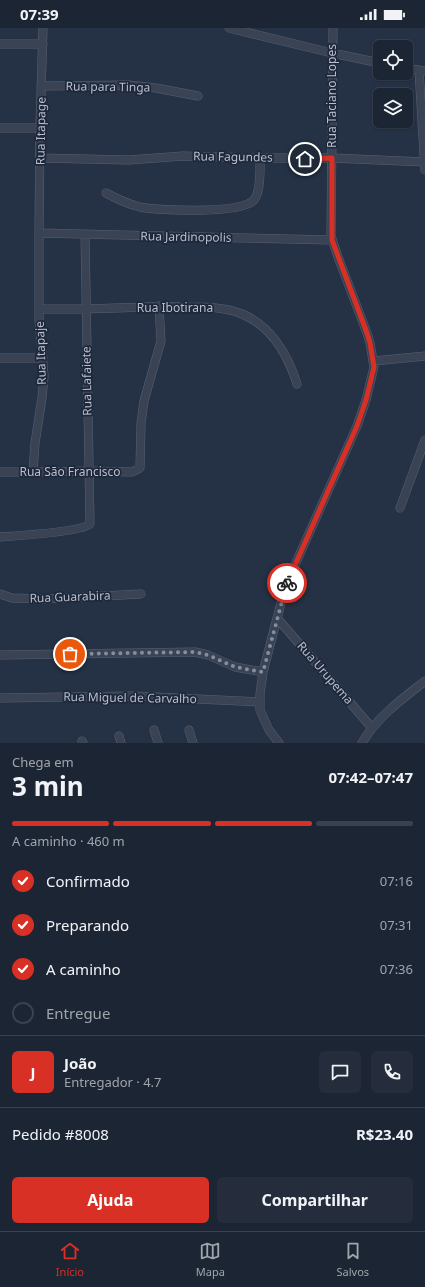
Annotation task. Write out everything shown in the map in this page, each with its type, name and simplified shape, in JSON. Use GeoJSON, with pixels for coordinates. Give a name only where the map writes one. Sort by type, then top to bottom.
{"type":"FeatureCollection","features":[{"type":"Feature","properties":{"kind":"street","name":"Rua Itapage"},"geometry":{"type":"LineString","coordinates":[[39,233],[43,28]]}},
{"type":"Feature","properties":{"kind":"street"},"geometry":{"type":"LineString","coordinates":[[229,28],[373,62]]}},
{"type":"Feature","properties":{"kind":"street","name":"Rua Taciano Lopes"},"geometry":{"type":"LineString","coordinates":[[259,702],[263,672],[290,576],[357,426],[374,367],[374,361],[367,333],[332,240],[333,28]]}},
{"type":"Feature","properties":{"kind":"street"},"geometry":{"type":"LineString","coordinates":[[0,44],[43,44]]}},
{"type":"Feature","properties":{"kind":"street"},"geometry":{"type":"LineString","coordinates":[[422,71],[425,165]]}},
{"type":"Feature","properties":{"kind":"street","name":"Rua para Tinga"},"geometry":{"type":"LineString","coordinates":[[41,86],[128,85],[156,88],[198,96]]}},
{"type":"Feature","properties":{"kind":"street"},"geometry":{"type":"LineString","coordinates":[[0,128],[40,128]]}},
{"type":"Feature","properties":{"kind":"street","name":"Rua Fagundes"},"geometry":{"type":"LineString","coordinates":[[40,158],[129,160],[183,156],[332,158],[425,165]]}},
{"type":"Feature","properties":{"kind":"street"},"geometry":{"type":"LineString","coordinates":[[106,193],[126,202],[146,208],[206,211],[238,207],[249,204],[256,198],[260,180],[260,158]]}},
{"type":"Feature","properties":{"kind":"street","name":"Rua Jardinopolis"},"geometry":{"type":"LineString","coordinates":[[39,233],[332,240]]}},
{"type":"Feature","properties":{"kind":"street","name":"Rua Itapaje"},"geometry":{"type":"LineString","coordinates":[[33,472],[35,443],[43,386],[43,358],[39,309],[39,233]]}},
{"type":"Feature","properties":{"kind":"street","name":"Rua Lafaiete"},"geometry":{"type":"LineString","coordinates":[[0,538],[87,526],[90,524],[85,235]]}},
{"type":"Feature","properties":{"kind":"street","name":"Rua Ibotirana"},"geometry":{"type":"LineString","coordinates":[[39,309],[159,306],[221,308],[242,314],[271,334],[288,359],[297,384]]}},
{"type":"Feature","properties":{"kind":"street","name":"Rua São Francisco"},"geometry":{"type":"LineString","coordinates":[[0,472],[132,472],[140,468],[141,423],[144,401],[161,341],[159,306]]}},
{"type":"Feature","properties":{"kind":"street"},"geometry":{"type":"LineString","coordinates":[[374,361],[425,356]]}},
{"type":"Feature","properties":{"kind":"street"},"geometry":{"type":"LineString","coordinates":[[0,358],[43,358]]}},
{"type":"Feature","properties":{"kind":"street"},"geometry":{"type":"LineString","coordinates":[[400,508],[425,440]]}},
{"type":"Feature","properties":{"kind":"street","name":"Rua Guarabira"},"geometry":{"type":"LineString","coordinates":[[0,594],[12,598],[44,599],[141,594]]}},
{"type":"Feature","properties":{"kind":"street","name":"Rua Urupema"},"geometry":{"type":"LineString","coordinates":[[277,618],[372,728]]}},
{"type":"Feature","properties":{"kind":"street"},"geometry":{"type":"LineString","coordinates":[[0,655],[195,652],[208,655],[235,667],[263,672]]}},
{"type":"Feature","properties":{"kind":"street"},"geometry":{"type":"LineString","coordinates":[[362,743],[372,728],[393,707],[425,681]]}},
{"type":"Feature","properties":{"kind":"street","name":"Rua Miguel de Carvalho"},"geometry":{"type":"LineString","coordinates":[[0,698],[134,696],[259,702]]}},
{"type":"Feature","properties":{"kind":"street"},"geometry":{"type":"LineString","coordinates":[[259,702],[260,710],[266,725],[279,743]]}},
{"type":"Feature","properties":{"kind":"street"},"geometry":{"type":"LineString","coordinates":[[154,730],[158,743]]}},
{"type":"Feature","properties":{"kind":"street"},"geometry":{"type":"LineString","coordinates":[[189,730],[193,743]]}},
{"type":"Feature","properties":{"kind":"way so far"},"geometry":{"type":"LineString","coordinates":[[70,654],[195,652],[208,655],[235,667],[263,672],[287,583]]}},
{"type":"Feature","properties":{"kind":"route"},"geometry":{"type":"LineString","coordinates":[[287,583],[357,426],[366,400],[374,367],[374,361],[367,333],[331,236],[332,158],[305,159]]}}]}
